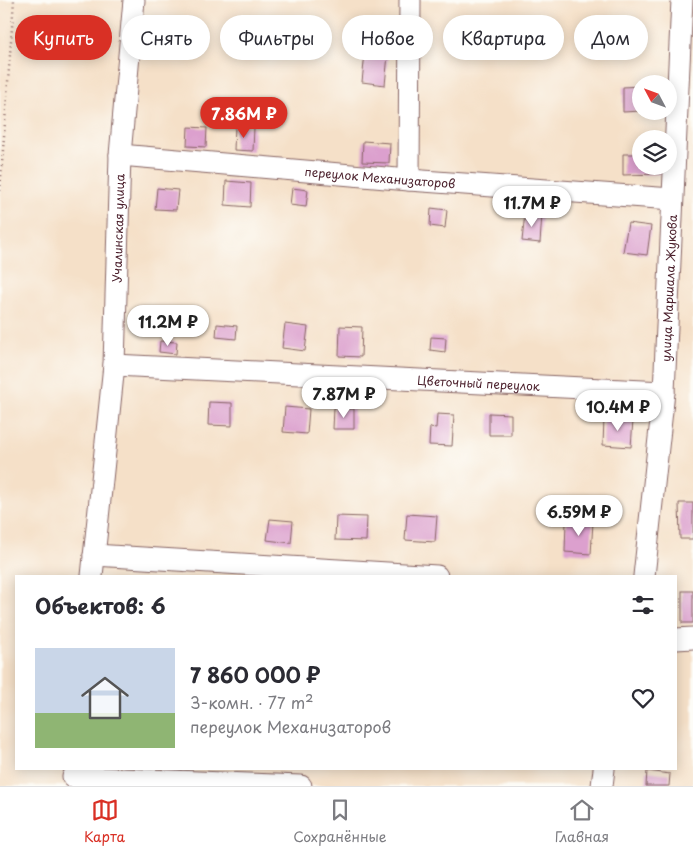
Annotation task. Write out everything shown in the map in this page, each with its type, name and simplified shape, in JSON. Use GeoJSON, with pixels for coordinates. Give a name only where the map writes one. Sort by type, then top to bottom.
{"type":"FeatureCollection","features":[{"type":"Feature","properties":{"kind":"street","name":"Учалинская улица"},"geometry":{"type":"LineString","coordinates":[[92,575],[114,365],[120,155],[134,0]]}},
{"type":"Feature","properties":{"kind":"street"},"geometry":{"type":"LineString","coordinates":[[409,180],[410,0]]}},
{"type":"Feature","properties":{"kind":"street","name":"улица Маршала Жукова"},"geometry":{"type":"LineString","coordinates":[[644,575],[664,392],[682,0]]}},
{"type":"Feature","properties":{"kind":"street","name":"переулок Механизаторов"},"geometry":{"type":"LineString","coordinates":[[120,155],[409,180],[672,199]]}},
{"type":"Feature","properties":{"kind":"street","name":"Цветочный переулок"},"geometry":{"type":"LineString","coordinates":[[114,365],[664,392]]}},
{"type":"Feature","properties":{"kind":"street"},"geometry":{"type":"LineString","coordinates":[[94,555],[420,575]]}},
{"type":"Feature","properties":{"kind":"street"},"geometry":{"type":"LineString","coordinates":[[677,638],[693,638]]}},
{"type":"Feature","properties":{"kind":"street"},"geometry":{"type":"LineString","coordinates":[[602,786],[604,770]]}},
{"type":"Feature","properties":{"kind":"street"},"geometry":{"type":"LineString","coordinates":[[73,777],[301,786]]}},
{"type":"Feature","properties":{"kind":"path"},"geometry":{"type":"LineString","coordinates":[[0,191],[14,0]]}},
{"type":"Feature","properties":{"kind":"building"},"geometry":{"type":"Polygon","coordinates":[[[364,60],[388,60],[385,85],[362,82],[364,60]]]}},
{"type":"Feature","properties":{"kind":"building"},"geometry":{"type":"Polygon","coordinates":[[[632,86],[632,112],[623,112],[623,87],[632,86]]]}},
{"type":"Feature","properties":{"kind":"building"},"geometry":{"type":"Polygon","coordinates":[[[235,126],[254,127],[253,151],[234,150],[235,126]]]}},
{"type":"Feature","properties":{"kind":"building"},"geometry":{"type":"Polygon","coordinates":[[[188,127],[207,128],[206,147],[187,146],[188,127]]]}},
{"type":"Feature","properties":{"kind":"building"},"geometry":{"type":"Polygon","coordinates":[[[363,141],[390,143],[389,163],[362,162],[363,141]]]}},
{"type":"Feature","properties":{"kind":"building"},"geometry":{"type":"Polygon","coordinates":[[[623,154],[632,154],[632,175],[623,175],[623,154]]]}},
{"type":"Feature","properties":{"kind":"building"},"geometry":{"type":"Polygon","coordinates":[[[226,181],[251,183],[250,207],[225,205],[226,181]]]}},
{"type":"Feature","properties":{"kind":"building"},"geometry":{"type":"Polygon","coordinates":[[[157,188],[178,190],[176,210],[155,209],[157,188]]]}},
{"type":"Feature","properties":{"kind":"building"},"geometry":{"type":"Polygon","coordinates":[[[292,188],[308,190],[306,207],[290,205],[292,188]]]}},
{"type":"Feature","properties":{"kind":"building"},"geometry":{"type":"Polygon","coordinates":[[[431,208],[447,210],[445,228],[430,226],[431,208]]]}},
{"type":"Feature","properties":{"kind":"building"},"geometry":{"type":"Polygon","coordinates":[[[525,213],[542,214],[540,243],[522,241],[525,213]]]}},
{"type":"Feature","properties":{"kind":"building"},"geometry":{"type":"Polygon","coordinates":[[[628,223],[651,226],[647,255],[623,252],[628,223]]]}},
{"type":"Feature","properties":{"kind":"building"},"geometry":{"type":"Polygon","coordinates":[[[217,324],[237,326],[236,339],[216,337],[217,324]]]}},
{"type":"Feature","properties":{"kind":"building"},"geometry":{"type":"Polygon","coordinates":[[[285,324],[308,327],[305,351],[282,348],[285,324]]]}},
{"type":"Feature","properties":{"kind":"building"},"geometry":{"type":"Polygon","coordinates":[[[340,326],[362,327],[361,357],[339,356],[340,326]]]}},
{"type":"Feature","properties":{"kind":"building"},"geometry":{"type":"Polygon","coordinates":[[[431,337],[446,338],[445,352],[430,350],[431,337]]]}},
{"type":"Feature","properties":{"kind":"building"},"geometry":{"type":"Polygon","coordinates":[[[160,341],[177,342],[176,354],[159,352],[160,341]]]}},
{"type":"Feature","properties":{"kind":"building"},"geometry":{"type":"Polygon","coordinates":[[[209,402],[232,403],[232,426],[208,425],[209,402]]]}},
{"type":"Feature","properties":{"kind":"building"},"geometry":{"type":"Polygon","coordinates":[[[285,407],[309,409],[307,434],[283,432],[285,407]]]}},
{"type":"Feature","properties":{"kind":"building"},"geometry":{"type":"Polygon","coordinates":[[[334,408],[354,409],[354,429],[333,429],[334,408]]]}},
{"type":"Feature","properties":{"kind":"building"},"geometry":{"type":"Polygon","coordinates":[[[489,413],[511,414],[511,435],[489,435],[489,413]]]}},
{"type":"Feature","properties":{"kind":"building"},"geometry":{"type":"Polygon","coordinates":[[[437,414],[454,415],[452,446],[429,445],[430,427],[436,428],[437,414]]]}},
{"type":"Feature","properties":{"kind":"building"},"geometry":{"type":"Polygon","coordinates":[[[604,418],[633,420],[631,447],[603,445],[604,418]]]}},
{"type":"Feature","properties":{"kind":"building"},"geometry":{"type":"Polygon","coordinates":[[[679,503],[693,503],[693,539],[680,539],[679,503]]]}},
{"type":"Feature","properties":{"kind":"building"},"geometry":{"type":"Polygon","coordinates":[[[407,514],[437,516],[435,542],[405,540],[407,514]]]}},
{"type":"Feature","properties":{"kind":"building"},"geometry":{"type":"Polygon","coordinates":[[[336,516],[367,517],[366,541],[335,540],[336,516]]]}},
{"type":"Feature","properties":{"kind":"building"},"geometry":{"type":"Polygon","coordinates":[[[270,519],[293,521],[291,543],[267,540],[270,519]]]}},
{"type":"Feature","properties":{"kind":"building"},"geometry":{"type":"Polygon","coordinates":[[[566,521],[593,522],[591,554],[565,552],[566,521]]]}},
{"type":"Feature","properties":{"kind":"building"},"geometry":{"type":"Polygon","coordinates":[[[682,591],[693,591],[693,623],[682,623],[682,591]]]}},
{"type":"Feature","properties":{"kind":"building"},"geometry":{"type":"Polygon","coordinates":[[[647,771],[670,774],[669,786],[646,786],[647,771]]]}}]}
